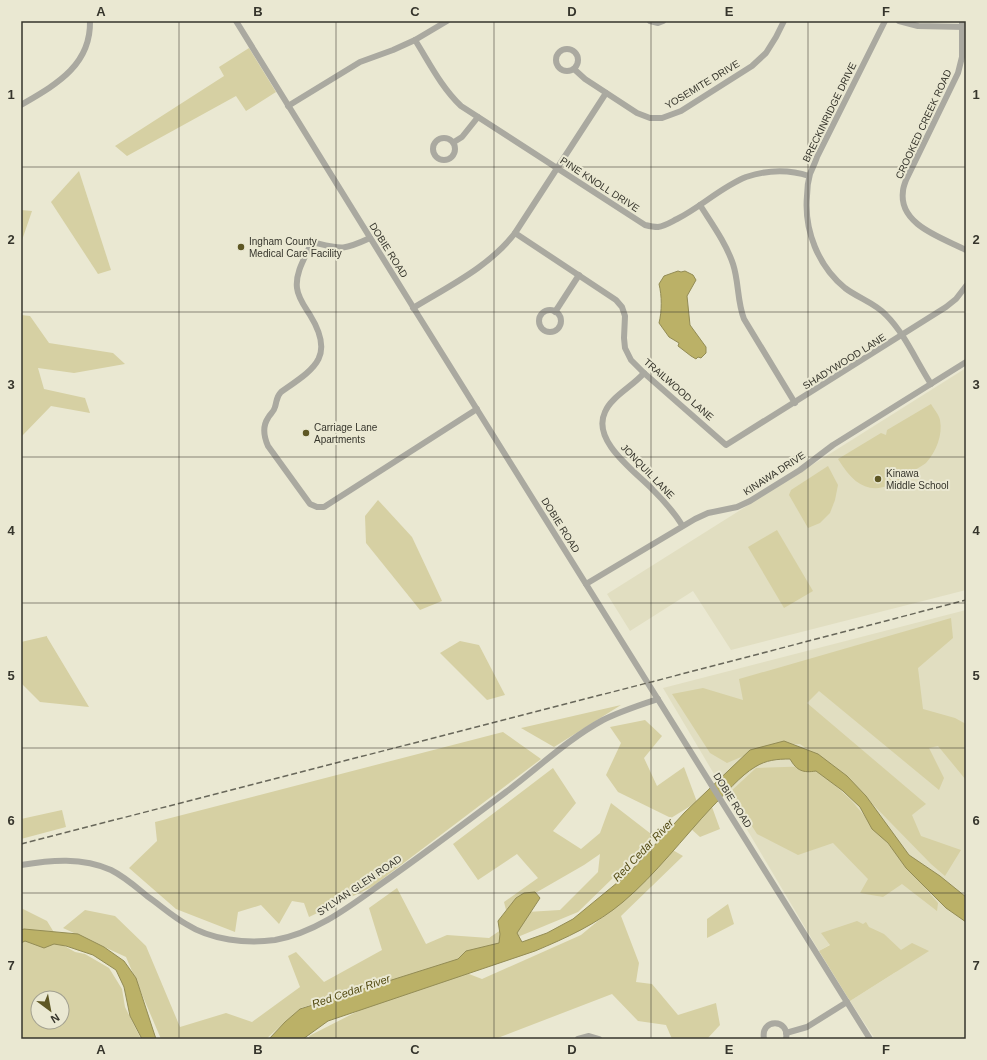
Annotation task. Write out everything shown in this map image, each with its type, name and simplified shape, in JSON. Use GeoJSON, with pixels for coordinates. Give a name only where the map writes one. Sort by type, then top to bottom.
{"type":"FeatureCollection","features":[{"type":"Feature","properties":{"kind":"street"},"geometry":{"type":"LineString","coordinates":[[21,105],[61,80],[70,72],[85,50],[90,21]]}},
{"type":"Feature","properties":{"kind":"street","name":"DOBIE ROAD"},"geometry":{"type":"LineString","coordinates":[[236,21],[413,308],[870,1039]]}},
{"type":"Feature","properties":{"kind":"street"},"geometry":{"type":"LineString","coordinates":[[288,106],[360,62],[415,40],[447,21]]}},
{"type":"Feature","properties":{"kind":"street"},"geometry":{"type":"LineString","coordinates":[[650,21],[658,23],[663,21]]}},
{"type":"Feature","properties":{"kind":"street","name":"YOSEMITE DRIVE"},"geometry":{"type":"LineString","coordinates":[[574,70],[606,93],[645,117],[656,119],[668,117],[756,63],[766,53],[784,21]]}},
{"type":"Feature","properties":{"kind":"street","name":"BRECKINRIDGE DRIVE"},"geometry":{"type":"LineString","coordinates":[[885,21],[809,176],[806,204],[807,215],[811,237],[829,272],[846,288],[886,314],[902,336],[932,384]]}},
{"type":"Feature","properties":{"kind":"street"},"geometry":{"type":"LineString","coordinates":[[900,21],[918,26],[963,25]]}},
{"type":"Feature","properties":{"kind":"street","name":"CROOKED CREEK ROAD"},"geometry":{"type":"LineString","coordinates":[[963,25],[962,57],[958,73],[906,180],[902,192],[903,202],[907,214],[914,223],[966,250]]}},
{"type":"Feature","properties":{"kind":"street","name":"PINE KNOLL DRIVE"},"geometry":{"type":"LineString","coordinates":[[415,40],[452,98],[461,106],[646,225],[656,227],[666,225],[745,178],[762,173],[790,171],[809,176]]}},
{"type":"Feature","properties":{"kind":"street"},"geometry":{"type":"LineString","coordinates":[[413,308],[480,267],[502,249],[516,233],[606,93]]}},
{"type":"Feature","properties":{"kind":"street"},"geometry":{"type":"LineString","coordinates":[[454,142],[462,137],[478,117]]}},
{"type":"Feature","properties":{"kind":"street"},"geometry":{"type":"LineString","coordinates":[[700,206],[726,247],[733,264],[737,281],[740,309],[744,319],[795,403]]}},
{"type":"Feature","properties":{"kind":"street","name":"TRAILWOOD LANE"},"geometry":{"type":"LineString","coordinates":[[516,233],[616,300],[622,307],[625,316],[624,338],[631,360],[644,374],[726,445]]}},
{"type":"Feature","properties":{"kind":"street"},"geometry":{"type":"LineString","coordinates":[[370,238],[344,248],[337,248],[312,242],[297,276],[297,290],[299,297],[319,332],[321,342],[320,353],[317,362],[311,371],[281,392],[278,396],[275,408],[267,419],[264,429],[268,446],[310,504],[317,507],[324,507],[477,409]]}},
{"type":"Feature","properties":{"kind":"street"},"geometry":{"type":"LineString","coordinates":[[556,312],[579,275]]}},
{"type":"Feature","properties":{"kind":"street","name":"SHADYWOOD LANE"},"geometry":{"type":"LineString","coordinates":[[726,445],[946,307],[956,299],[966,286]]}},
{"type":"Feature","properties":{"kind":"street","name":"KINAWA DRIVE"},"geometry":{"type":"LineString","coordinates":[[586,584],[682,525],[708,513],[738,507],[750,501],[803,467],[833,445],[966,362]]}},
{"type":"Feature","properties":{"kind":"street","name":"JONQUIL LANE"},"geometry":{"type":"LineString","coordinates":[[644,374],[610,404],[604,412],[602,420],[603,430],[611,447],[666,504],[682,525]]}},
{"type":"Feature","properties":{"kind":"street","name":"SYLVAN GLEN ROAD"},"geometry":{"type":"LineString","coordinates":[[21,865],[62,860],[80,862],[112,871],[130,881],[187,925],[213,936],[256,942],[290,936],[315,927],[331,918],[440,843],[558,751],[592,727],[614,715],[658,699]]}},
{"type":"Feature","properties":{"kind":"street"},"geometry":{"type":"LineString","coordinates":[[764,1039],[763,1034],[765,1028],[773,1023],[782,1026],[786,1036],[810,1026],[847,1002]]}},
{"type":"Feature","properties":{"kind":"street"},"geometry":{"type":"LineString","coordinates":[[578,1039],[589,1036],[599,1039]]}},
{"type":"Feature","properties":{"kind":"shaded area"},"geometry":{"type":"Polygon","coordinates":[[[249,48],[276,92],[246,111],[236,96],[127,156],[115,146],[224,76],[219,67],[249,48]]]}},
{"type":"Feature","properties":{"kind":"shaded area"},"geometry":{"type":"Polygon","coordinates":[[[79,171],[111,270],[98,274],[51,202],[79,171]]]}},
{"type":"Feature","properties":{"kind":"shaded area"},"geometry":{"type":"Polygon","coordinates":[[[21,210],[32,211],[21,243],[21,210]]]}},
{"type":"Feature","properties":{"kind":"shaded area"},"geometry":{"type":"Polygon","coordinates":[[[678,271],[685,271],[693,275],[696,280],[687,296],[690,325],[706,347],[706,353],[701,358],[698,357],[696,359],[678,346],[679,343],[669,337],[659,323],[661,314],[661,293],[659,284],[664,276],[678,271]]]}},
{"type":"Feature","properties":{"kind":"shaded area"},"geometry":{"type":"Polygon","coordinates":[[[21,315],[30,316],[49,343],[113,353],[125,364],[74,373],[38,368],[44,389],[85,398],[90,413],[51,406],[21,437],[21,315]]]}},
{"type":"Feature","properties":{"kind":"shaded area","name":"Kinawa Middle School"},"geometry":{"type":"Polygon","coordinates":[[[966,368],[966,590],[731,650],[693,591],[630,631],[607,594],[966,368]]]}},
{"type":"Feature","properties":{"kind":"shaded area"},"geometry":{"type":"Polygon","coordinates":[[[931,404],[938,414],[941,426],[940,437],[936,449],[926,463],[897,481],[887,486],[878,488],[869,488],[861,484],[845,470],[838,459],[881,433],[886,435],[887,430],[931,404]]]}},
{"type":"Feature","properties":{"kind":"shaded area"},"geometry":{"type":"Polygon","coordinates":[[[828,466],[838,485],[835,500],[830,513],[820,523],[808,528],[789,495],[791,490],[828,466]]]}},
{"type":"Feature","properties":{"kind":"shaded area"},"geometry":{"type":"Polygon","coordinates":[[[378,500],[412,537],[442,601],[420,610],[366,543],[365,516],[378,500]]]}},
{"type":"Feature","properties":{"kind":"shaded area"},"geometry":{"type":"Polygon","coordinates":[[[777,530],[813,591],[784,608],[748,547],[777,530]]]}},
{"type":"Feature","properties":{"kind":"shaded area"},"geometry":{"type":"Polygon","coordinates":[[[966,610],[966,1039],[875,1039],[850,1001],[896,972],[866,923],[819,951],[663,688],[966,610]]]}},
{"type":"Feature","properties":{"kind":"shaded area"},"geometry":{"type":"Polygon","coordinates":[[[951,618],[953,638],[918,668],[923,709],[955,718],[966,724],[966,780],[938,746],[929,748],[944,778],[939,790],[819,691],[807,703],[926,804],[912,815],[921,836],[961,850],[945,876],[931,864],[848,779],[800,744],[769,745],[727,763],[710,753],[672,694],[703,688],[743,700],[739,679],[951,618]]]}},
{"type":"Feature","properties":{"kind":"shaded area"},"geometry":{"type":"Polygon","coordinates":[[[47,636],[89,707],[40,702],[21,683],[21,642],[47,636]]]}},
{"type":"Feature","properties":{"kind":"shaded area"},"geometry":{"type":"Polygon","coordinates":[[[460,641],[479,645],[505,695],[487,700],[440,653],[460,641]]]}},
{"type":"Feature","properties":{"kind":"shaded area"},"geometry":{"type":"Polygon","coordinates":[[[621,705],[554,747],[521,728],[621,705]]]}},
{"type":"Feature","properties":{"kind":"shaded area"},"geometry":{"type":"Polygon","coordinates":[[[645,720],[662,736],[644,758],[657,786],[684,767],[697,802],[671,818],[618,792],[606,775],[621,743],[610,727],[645,720]]]}},
{"type":"Feature","properties":{"kind":"shaded area"},"geometry":{"type":"Polygon","coordinates":[[[503,732],[541,759],[372,887],[309,917],[304,903],[292,901],[279,924],[261,905],[238,912],[235,932],[176,909],[129,868],[157,841],[155,822],[503,732]]]}},
{"type":"Feature","properties":{"kind":"shaded area"},"geometry":{"type":"Polygon","coordinates":[[[784,741],[818,754],[847,776],[866,796],[909,855],[940,876],[966,897],[966,922],[946,908],[906,868],[888,843],[872,829],[860,807],[843,791],[816,771],[807,772],[798,769],[790,759],[772,760],[759,765],[744,775],[712,807],[658,868],[635,891],[613,910],[581,930],[535,951],[328,1021],[303,1039],[269,1039],[300,1009],[458,959],[466,951],[499,943],[500,934],[498,921],[516,898],[524,893],[535,892],[540,898],[517,933],[522,942],[547,933],[573,919],[629,873],[685,812],[750,750],[784,741]]]}},
{"type":"Feature","properties":{"kind":"shaded area"},"geometry":{"type":"Polygon","coordinates":[[[814,766],[851,800],[938,903],[937,911],[902,884],[883,897],[860,893],[868,879],[833,843],[798,855],[757,834],[730,792],[756,768],[814,766]]]}},
{"type":"Feature","properties":{"kind":"shaded area"},"geometry":{"type":"Polygon","coordinates":[[[553,768],[576,803],[553,831],[581,849],[600,833],[611,803],[655,837],[578,912],[448,966],[482,979],[581,935],[634,891],[671,849],[683,856],[621,916],[639,963],[636,982],[652,984],[678,1015],[716,1003],[720,1025],[707,1039],[672,1039],[666,1025],[638,1021],[612,994],[495,1039],[310,1039],[309,1036],[362,1009],[375,984],[301,1008],[266,1039],[161,1039],[126,957],[63,928],[85,910],[115,916],[146,946],[180,1027],[226,1013],[252,1022],[300,987],[288,956],[296,952],[324,982],[382,950],[369,908],[397,888],[426,944],[447,935],[489,938],[527,912],[560,910],[598,872],[600,854],[584,865],[506,910],[504,902],[538,878],[517,854],[478,880],[453,844],[553,768]]]}},
{"type":"Feature","properties":{"kind":"shaded area"},"geometry":{"type":"Polygon","coordinates":[[[712,807],[720,829],[700,837],[690,828],[712,807]]]}},
{"type":"Feature","properties":{"kind":"shaded area"},"geometry":{"type":"Polygon","coordinates":[[[62,810],[66,827],[21,839],[21,819],[62,810]]]}},
{"type":"Feature","properties":{"kind":"shaded area"},"geometry":{"type":"Polygon","coordinates":[[[728,904],[734,924],[707,938],[707,919],[728,904]]]}},
{"type":"Feature","properties":{"kind":"shaded area"},"geometry":{"type":"Polygon","coordinates":[[[21,908],[47,921],[61,944],[75,952],[85,954],[109,968],[122,989],[125,1007],[141,1039],[21,1039],[21,908]]]}},
{"type":"Feature","properties":{"kind":"shaded area"},"geometry":{"type":"Polygon","coordinates":[[[857,921],[863,924],[866,922],[869,927],[884,934],[901,950],[912,943],[929,951],[850,1001],[819,951],[830,945],[821,933],[857,921]]]}},
{"type":"Feature","properties":{"kind":"shaded area"},"geometry":{"type":"Polygon","coordinates":[[[24,929],[78,934],[104,947],[124,961],[136,978],[156,1039],[142,1039],[130,1016],[124,987],[116,970],[93,955],[66,946],[54,944],[44,948],[25,941],[21,943],[21,930],[24,929]]]}},
{"type":"Feature","properties":{"kind":"railway"},"geometry":{"type":"LineString","coordinates":[[21,844],[966,600]]}},
{"type":"Feature","properties":{"kind":"place","name":"Ingham County Medical Care Facility"},"geometry":{"type":"Point","coordinates":[241,247]}},
{"type":"Feature","properties":{"kind":"place","name":"Carriage Lane Apartments"},"geometry":{"type":"Point","coordinates":[306,433]}},
{"type":"Feature","properties":{"kind":"place","name":"Kinawa Middle School"},"geometry":{"type":"Point","coordinates":[878,479]}},
{"type":"Feature","properties":{"kind":"water label","name":"Red Cedar River"},"geometry":{"type":"Point","coordinates":[643,850]}},
{"type":"Feature","properties":{"kind":"water label","name":"Red Cedar River"},"geometry":{"type":"Point","coordinates":[351,991]}}]}
